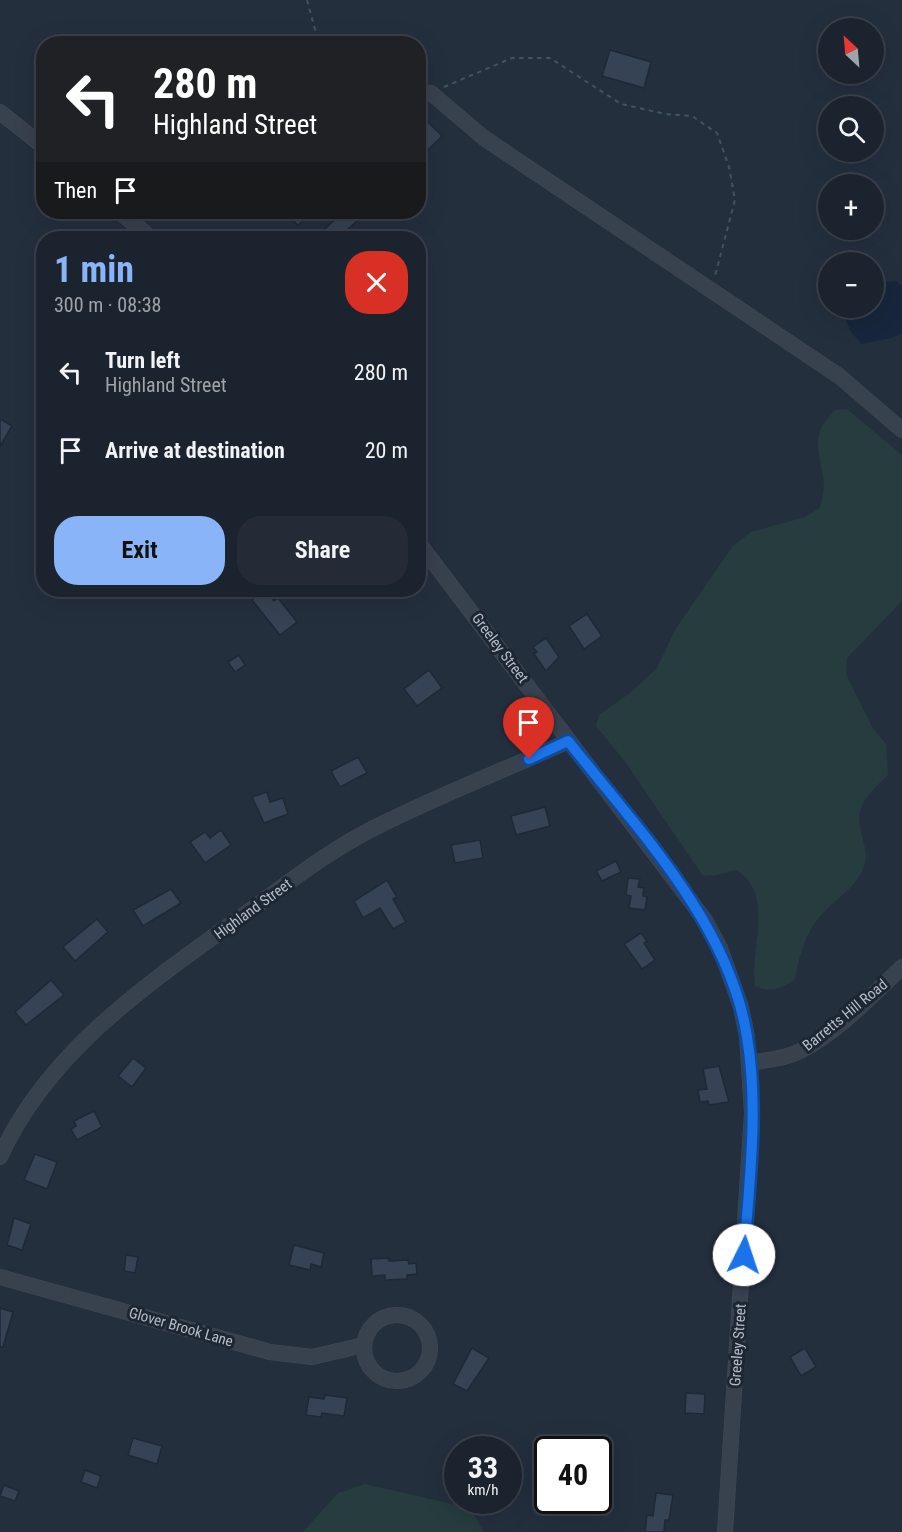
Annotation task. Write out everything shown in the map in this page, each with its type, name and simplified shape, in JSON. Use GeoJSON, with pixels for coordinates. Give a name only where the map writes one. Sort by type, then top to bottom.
{"type":"FeatureCollection","features":[{"type":"Feature","properties":{"kind":"street"},"geometry":{"type":"LineString","coordinates":[[431,93],[484,138],[839,376],[902,430]]}},
{"type":"Feature","properties":{"kind":"street"},"geometry":{"type":"LineString","coordinates":[[0,112],[36,141]]}},
{"type":"Feature","properties":{"kind":"street"},"geometry":{"type":"LineString","coordinates":[[128,219],[143,231]]}},
{"type":"Feature","properties":{"kind":"street","name":"Greeley Street"},"geometry":{"type":"LineString","coordinates":[[426,553],[705,920],[732,977],[747,1037],[753,1113],[725,1532]]}},
{"type":"Feature","properties":{"kind":"street","name":"Highland Street"},"geometry":{"type":"LineString","coordinates":[[0,1157],[15,1128],[50,1077],[93,1032],[166,971],[345,844],[399,816],[568,741]]}},
{"type":"Feature","properties":{"kind":"street","name":"Barretts Hill Road"},"geometry":{"type":"LineString","coordinates":[[750,1063],[786,1057],[800,1051],[840,1022],[902,967]]}},
{"type":"Feature","properties":{"kind":"street","name":"Glover Brook Lane"},"geometry":{"type":"LineString","coordinates":[[0,1277],[270,1352],[312,1357],[364,1345]]}},
{"type":"Feature","properties":{"kind":"street"},"geometry":{"type":"LineString","coordinates":[[393,1315],[404,1315],[423,1327],[430,1348],[423,1367],[416,1375],[395,1381],[385,1378],[369,1365],[364,1345],[373,1325],[393,1315]]}},
{"type":"Feature","properties":{"kind":"path"},"geometry":{"type":"LineString","coordinates":[[307,0],[318,36]]}},
{"type":"Feature","properties":{"kind":"path"},"geometry":{"type":"LineString","coordinates":[[431,93],[512,58],[550,58],[621,104],[665,114],[692,116],[717,133],[729,167],[735,200],[712,291]]}},
{"type":"Feature","properties":{"kind":"green space"},"geometry":{"type":"Polygon","coordinates":[[[847,409],[902,455],[902,601],[847,658],[846,674],[872,727],[886,744],[888,775],[867,797],[862,806],[859,822],[866,853],[860,876],[817,920],[801,952],[795,979],[781,987],[766,989],[755,986],[758,907],[755,893],[748,880],[736,870],[703,876],[626,763],[596,726],[599,715],[630,693],[657,668],[676,628],[733,546],[751,532],[805,517],[820,508],[824,485],[818,437],[826,420],[835,410],[847,409]]]}},
{"type":"Feature","properties":{"kind":"green space"},"geometry":{"type":"Polygon","coordinates":[[[365,1484],[444,1502],[444,1514],[474,1514],[484,1532],[303,1532],[338,1493],[365,1484]]]}},
{"type":"Feature","properties":{"kind":"water"},"geometry":{"type":"Polygon","coordinates":[[[897,281],[902,287],[902,333],[891,338],[862,344],[851,332],[845,318],[884,318],[884,282],[897,281]]]}},
{"type":"Feature","properties":{"kind":"building"},"geometry":{"type":"Polygon","coordinates":[[[610,50],[651,62],[644,88],[602,76],[610,50]]]}},
{"type":"Feature","properties":{"kind":"building"},"geometry":{"type":"Polygon","coordinates":[[[426,120],[442,136],[426,152],[426,120]]]}},
{"type":"Feature","properties":{"kind":"building"},"geometry":{"type":"Polygon","coordinates":[[[292,219],[304,219],[298,225],[292,219]]]}},
{"type":"Feature","properties":{"kind":"building"},"geometry":{"type":"Polygon","coordinates":[[[336,219],[359,219],[346,231],[325,229],[336,219]]]}},
{"type":"Feature","properties":{"kind":"building"},"geometry":{"type":"Polygon","coordinates":[[[0,419],[12,426],[0,446],[0,419]]]}},
{"type":"Feature","properties":{"kind":"building"},"geometry":{"type":"Polygon","coordinates":[[[256,597],[271,597],[274,601],[278,598],[297,622],[280,635],[252,600],[256,597]]]}},
{"type":"Feature","properties":{"kind":"building"},"geometry":{"type":"Polygon","coordinates":[[[587,614],[602,636],[584,649],[569,626],[587,614]]]}},
{"type":"Feature","properties":{"kind":"building"},"geometry":{"type":"Polygon","coordinates":[[[546,638],[559,657],[546,671],[534,654],[537,652],[533,647],[546,638]]]}},
{"type":"Feature","properties":{"kind":"building"},"geometry":{"type":"Polygon","coordinates":[[[239,655],[245,665],[235,672],[228,662],[239,655]]]}},
{"type":"Feature","properties":{"kind":"building"},"geometry":{"type":"Polygon","coordinates":[[[429,670],[442,688],[417,706],[404,689],[429,670]]]}},
{"type":"Feature","properties":{"kind":"building"},"geometry":{"type":"Polygon","coordinates":[[[358,757],[367,773],[340,787],[331,771],[358,757]]]}},
{"type":"Feature","properties":{"kind":"building"},"geometry":{"type":"Polygon","coordinates":[[[267,792],[270,802],[283,798],[288,814],[264,823],[252,797],[267,792]]]}},
{"type":"Feature","properties":{"kind":"building"},"geometry":{"type":"Polygon","coordinates":[[[545,807],[550,826],[516,835],[511,816],[545,807]]]}},
{"type":"Feature","properties":{"kind":"building"},"geometry":{"type":"Polygon","coordinates":[[[221,830],[231,845],[205,863],[190,842],[205,832],[210,838],[221,830]]]}},
{"type":"Feature","properties":{"kind":"building"},"geometry":{"type":"Polygon","coordinates":[[[480,840],[483,858],[455,863],[451,845],[480,840]]]}},
{"type":"Feature","properties":{"kind":"building"},"geometry":{"type":"Polygon","coordinates":[[[616,861],[621,872],[602,881],[596,871],[616,861]]]}},
{"type":"Feature","properties":{"kind":"building"},"geometry":{"type":"Polygon","coordinates":[[[628,878],[640,879],[638,887],[644,888],[643,896],[647,897],[645,910],[629,908],[631,896],[626,895],[628,878]]]}},
{"type":"Feature","properties":{"kind":"building"},"geometry":{"type":"Polygon","coordinates":[[[387,880],[397,897],[393,899],[406,922],[393,929],[380,908],[363,918],[354,901],[387,880]]]}},
{"type":"Feature","properties":{"kind":"building"},"geometry":{"type":"Polygon","coordinates":[[[171,889],[181,903],[143,926],[133,910],[171,889]]]}},
{"type":"Feature","properties":{"kind":"building"},"geometry":{"type":"Polygon","coordinates":[[[97,919],[108,932],[75,961],[63,947],[97,919]]]}},
{"type":"Feature","properties":{"kind":"building"},"geometry":{"type":"Polygon","coordinates":[[[641,933],[647,941],[644,943],[655,960],[642,969],[624,944],[641,933]]]}},
{"type":"Feature","properties":{"kind":"building"},"geometry":{"type":"Polygon","coordinates":[[[51,980],[64,995],[26,1025],[15,1012],[51,980]]]}},
{"type":"Feature","properties":{"kind":"building"},"geometry":{"type":"Polygon","coordinates":[[[133,1058],[146,1068],[132,1087],[118,1076],[133,1058]]]}},
{"type":"Feature","properties":{"kind":"building"},"geometry":{"type":"Polygon","coordinates":[[[719,1066],[729,1102],[709,1105],[708,1101],[700,1102],[698,1090],[707,1089],[703,1069],[719,1066]]]}},
{"type":"Feature","properties":{"kind":"building"},"geometry":{"type":"Polygon","coordinates":[[[94,1111],[102,1127],[77,1140],[71,1129],[76,1126],[74,1121],[94,1111]]]}},
{"type":"Feature","properties":{"kind":"building"},"geometry":{"type":"Polygon","coordinates":[[[35,1154],[57,1162],[47,1189],[24,1180],[35,1154]]]}},
{"type":"Feature","properties":{"kind":"building"},"geometry":{"type":"Polygon","coordinates":[[[14,1218],[31,1224],[22,1250],[7,1245],[14,1218]]]}},
{"type":"Feature","properties":{"kind":"building"},"geometry":{"type":"Polygon","coordinates":[[[294,1245],[324,1253],[321,1267],[311,1264],[310,1270],[289,1265],[294,1245]]]}},
{"type":"Feature","properties":{"kind":"building"},"geometry":{"type":"Polygon","coordinates":[[[126,1255],[138,1257],[135,1273],[124,1271],[126,1255]]]}},
{"type":"Feature","properties":{"kind":"building"},"geometry":{"type":"Polygon","coordinates":[[[389,1258],[389,1261],[408,1260],[409,1264],[416,1263],[417,1274],[407,1275],[407,1279],[385,1280],[385,1275],[372,1276],[371,1259],[389,1258]]]}},
{"type":"Feature","properties":{"kind":"building"},"geometry":{"type":"Polygon","coordinates":[[[0,1308],[13,1312],[3,1347],[0,1347],[0,1308]]]}},
{"type":"Feature","properties":{"kind":"building"},"geometry":{"type":"Polygon","coordinates":[[[472,1348],[489,1358],[467,1391],[453,1384],[472,1348]]]}},
{"type":"Feature","properties":{"kind":"building"},"geometry":{"type":"Polygon","coordinates":[[[805,1348],[816,1367],[801,1376],[790,1357],[805,1348]]]}},
{"type":"Feature","properties":{"kind":"building"},"geometry":{"type":"Polygon","coordinates":[[[686,1393],[705,1394],[704,1414],[685,1413],[686,1393]]]}},
{"type":"Feature","properties":{"kind":"building"},"geometry":{"type":"Polygon","coordinates":[[[325,1395],[347,1398],[344,1416],[322,1413],[321,1417],[306,1415],[309,1397],[324,1399],[325,1395]]]}},
{"type":"Feature","properties":{"kind":"building"},"geometry":{"type":"Polygon","coordinates":[[[133,1438],[162,1446],[157,1464],[128,1455],[133,1438]]]}},
{"type":"Feature","properties":{"kind":"building"},"geometry":{"type":"Polygon","coordinates":[[[85,1470],[101,1476],[97,1488],[81,1482],[85,1470]]]}},
{"type":"Feature","properties":{"kind":"building"},"geometry":{"type":"Polygon","coordinates":[[[4,1485],[19,1491],[15,1501],[0,1496],[4,1485]]]}},
{"type":"Feature","properties":{"kind":"building"},"geometry":{"type":"Polygon","coordinates":[[[656,1493],[673,1495],[669,1520],[665,1520],[664,1532],[645,1532],[647,1515],[653,1516],[656,1493]]]}},
{"type":"Feature","properties":{"kind":"route"},"geometry":{"type":"LineString","coordinates":[[529,759],[568,741],[705,920],[720,948],[741,1007],[750,1063],[753,1113],[744,1255]]}}]}
